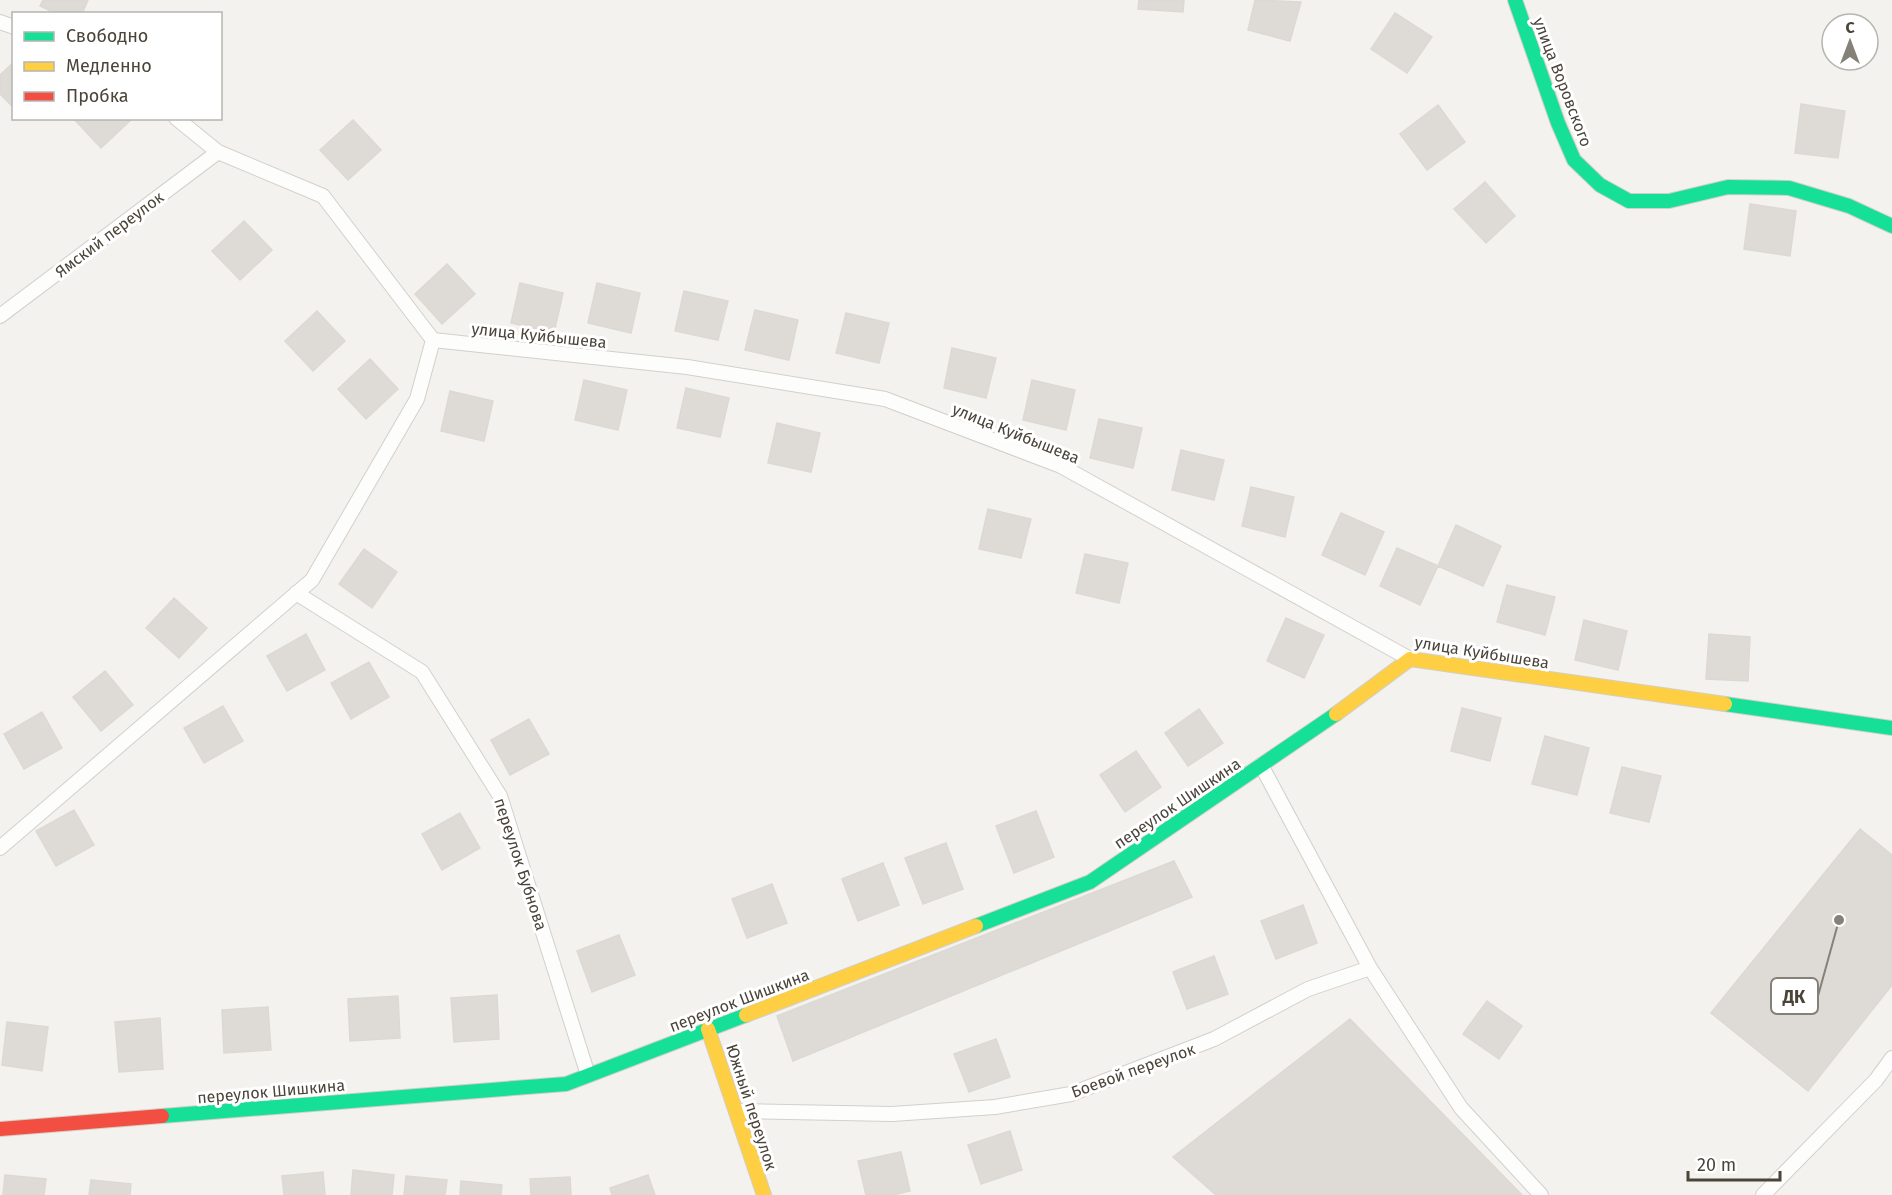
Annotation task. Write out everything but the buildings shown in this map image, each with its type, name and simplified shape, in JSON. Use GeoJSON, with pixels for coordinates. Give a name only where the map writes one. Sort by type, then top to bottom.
{"type":"FeatureCollection","features":[{"type":"Feature","properties":{"kind":"street","name":"улица Воровского"},"geometry":{"type":"LineString","coordinates":[[1515,0],[1558,123],[1574,160],[1600,185],[1629,201],[1669,201],[1728,187],[1789,188],[1849,206],[1892,226]]}},
{"type":"Feature","properties":{"kind":"street","name":"улица Куйбышева"},"geometry":{"type":"LineString","coordinates":[[1410,659],[1892,728]]}},
{"type":"Feature","properties":{"kind":"street","name":"переулок Шишкина"},"geometry":{"type":"LineString","coordinates":[[0,1129],[566,1084],[1090,882],[1355,701],[1410,659]]}},
{"type":"Feature","properties":{"kind":"street","name":"Южный переулок"},"geometry":{"type":"LineString","coordinates":[[708,1029],[764,1195]]}},
{"type":"Feature","properties":{"kind":"lane"},"geometry":{"type":"LineString","coordinates":[[0,848],[312,580],[417,399],[433,340],[323,196],[218,152],[178,120]]}},
{"type":"Feature","properties":{"kind":"lane","name":"Ямский переулок"},"geometry":{"type":"LineString","coordinates":[[0,316],[218,152]]}},
{"type":"Feature","properties":{"kind":"lane","name":"улица Куйбышева"},"geometry":{"type":"LineString","coordinates":[[433,340],[687,367],[885,399],[1061,466],[1410,659]]}},
{"type":"Feature","properties":{"kind":"lane","name":"переулок Бубнова"},"geometry":{"type":"LineString","coordinates":[[296,593],[422,672],[500,796],[588,1075]]}},
{"type":"Feature","properties":{"kind":"lane"},"geometry":{"type":"LineString","coordinates":[[1262,765],[1370,968],[1461,1108],[1541,1195]]}},
{"type":"Feature","properties":{"kind":"lane","name":"Боевой переулок"},"geometry":{"type":"LineString","coordinates":[[736,1112],[892,1114],[995,1107],[1071,1094],[1214,1039],[1308,990],[1370,968]]}},
{"type":"Feature","properties":{"kind":"lane"},"geometry":{"type":"LineString","coordinates":[[1763,1195],[1876,1080],[1892,1058]]}},
{"type":"Feature","properties":{"kind":"traffic: fast"},"geometry":{"type":"LineString","coordinates":[[1515,0],[1558,123],[1574,160],[1600,185],[1629,201],[1669,201],[1728,187],[1789,188],[1849,206],[1892,226]]}},
{"type":"Feature","properties":{"kind":"traffic: fast"},"geometry":{"type":"LineString","coordinates":[[1725,704],[1892,728]]}},
{"type":"Feature","properties":{"kind":"traffic: fast"},"geometry":{"type":"LineString","coordinates":[[976,926],[1090,882],[1336,714]]}},
{"type":"Feature","properties":{"kind":"traffic: fast"},"geometry":{"type":"LineString","coordinates":[[162,1116],[566,1084],[746,1015]]}},
{"type":"Feature","properties":{"kind":"traffic: slow"},"geometry":{"type":"LineString","coordinates":[[1336,714],[1410,659],[1725,704]]}},
{"type":"Feature","properties":{"kind":"traffic: slow"},"geometry":{"type":"LineString","coordinates":[[746,1015],[976,926]]}},
{"type":"Feature","properties":{"kind":"traffic: slow"},"geometry":{"type":"LineString","coordinates":[[708,1029],[764,1195]]}},
{"type":"Feature","properties":{"kind":"traffic: jam"},"geometry":{"type":"LineString","coordinates":[[0,1129],[162,1116]]}},
{"type":"Feature","properties":{"kind":"place","name":"ДК"},"geometry":{"type":"Point","coordinates":[1839,920]}}]}
